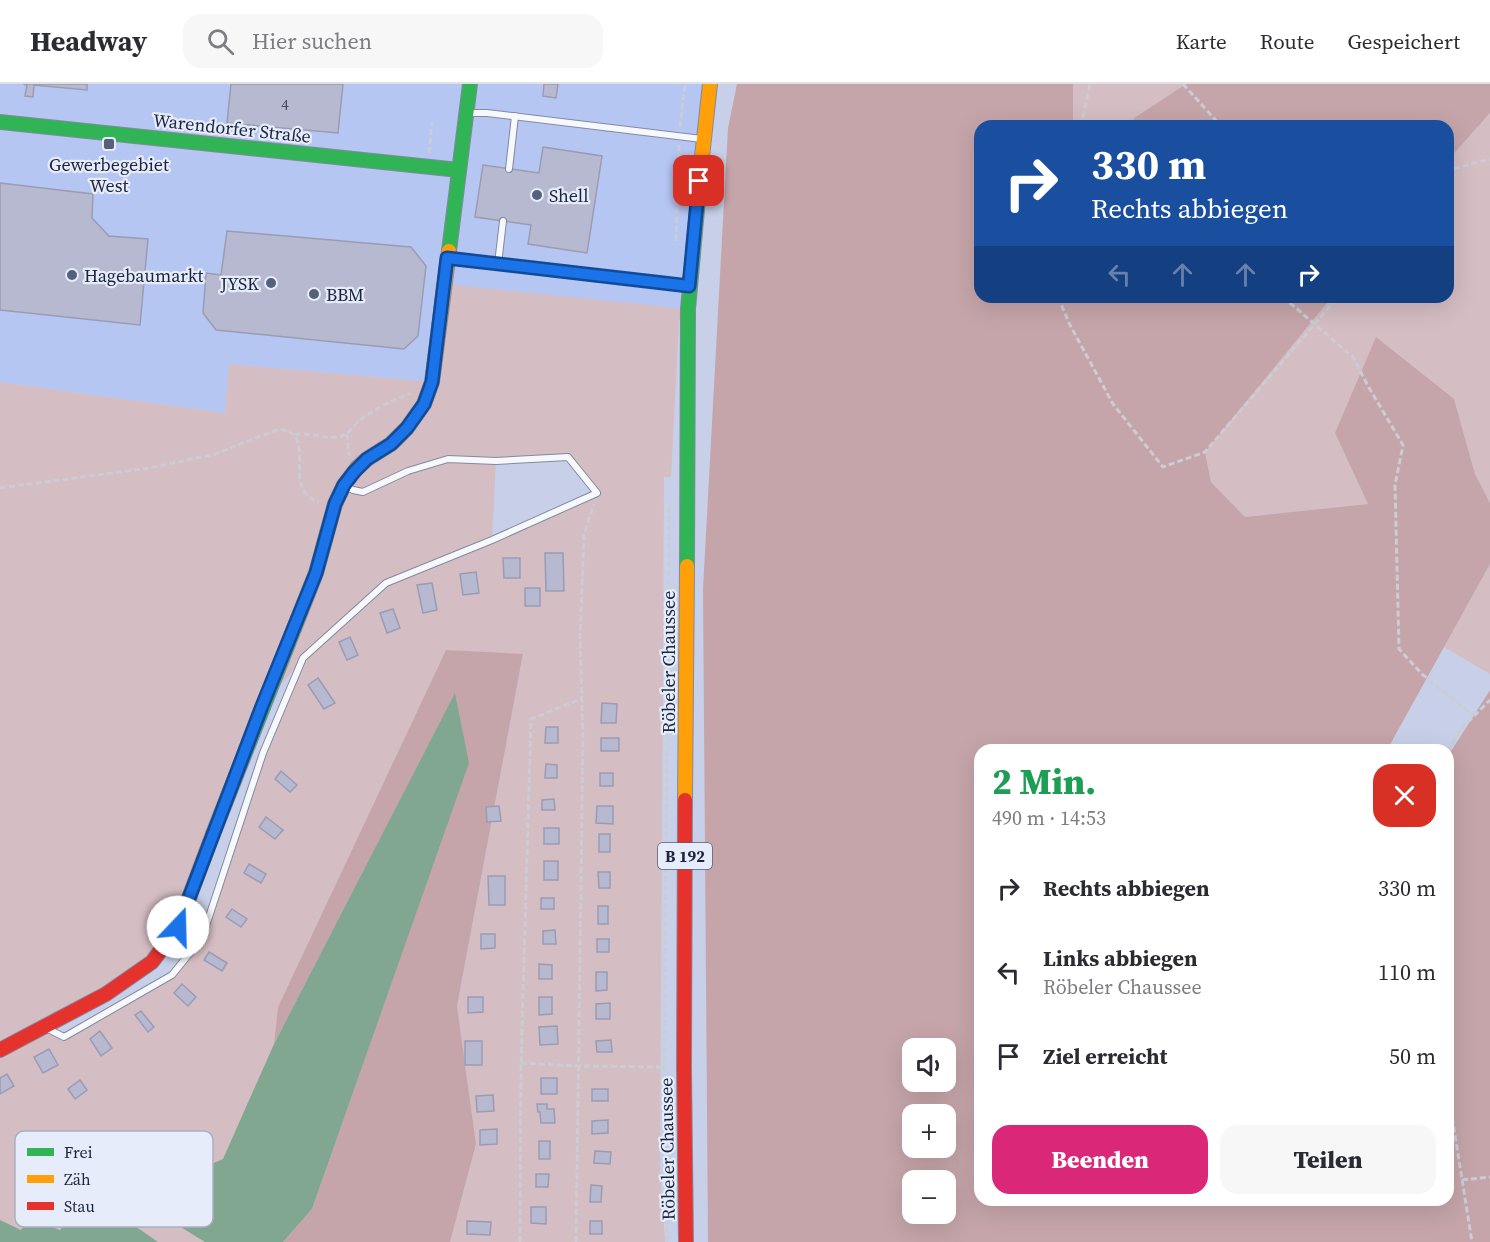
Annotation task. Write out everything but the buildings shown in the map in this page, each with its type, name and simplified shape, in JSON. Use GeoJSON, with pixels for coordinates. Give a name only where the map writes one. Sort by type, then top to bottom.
{"type":"FeatureCollection","features":[{"type":"Feature","properties":{"kind":"street"},"geometry":{"type":"LineString","coordinates":[[0,1050],[105,994],[152,962],[178,927],[262,706],[316,573],[335,504],[344,485],[354,472],[367,459],[391,444],[407,428],[424,404],[432,382],[470,84]]}},
{"type":"Feature","properties":{"kind":"street","name":"Röbeler Chaussee"},"geometry":{"type":"LineString","coordinates":[[686,1242],[684,1068],[689,286],[710,84]]}},
{"type":"Feature","properties":{"kind":"street","name":"Warendorfer Straße"},"geometry":{"type":"LineString","coordinates":[[0,123],[459,170]]}},
{"type":"Feature","properties":{"kind":"lane"},"geometry":{"type":"LineString","coordinates":[[467,112],[703,139]]}},
{"type":"Feature","properties":{"kind":"lane"},"geometry":{"type":"LineString","coordinates":[[508,169],[514,116]]}},
{"type":"Feature","properties":{"kind":"lane"},"geometry":{"type":"LineString","coordinates":[[498,264],[503,221]]}},
{"type":"Feature","properties":{"kind":"lane"},"geometry":{"type":"LineString","coordinates":[[447,258],[689,286]]}},
{"type":"Feature","properties":{"kind":"lane"},"geometry":{"type":"LineString","coordinates":[[43,1027],[64,1037],[171,975],[202,938],[263,753],[303,658],[386,583],[492,540],[597,493],[568,457],[495,461],[448,459],[408,471],[363,492],[344,485]]}},
{"type":"Feature","properties":{"kind":"path"},"geometry":{"type":"LineString","coordinates":[[1082,120],[1090,84]]}},
{"type":"Feature","properties":{"kind":"path"},"geometry":{"type":"LineString","coordinates":[[1183,84],[1216,120]]}},
{"type":"Feature","properties":{"kind":"path"},"geometry":{"type":"LineString","coordinates":[[428,167],[432,123]]}},
{"type":"Feature","properties":{"kind":"path"},"geometry":{"type":"LineString","coordinates":[[1454,169],[1490,159]]}},
{"type":"Feature","properties":{"kind":"path"},"geometry":{"type":"LineString","coordinates":[[1061,303],[1113,404],[1163,467],[1204,452],[1333,303]]}},
{"type":"Feature","properties":{"kind":"path"},"geometry":{"type":"LineString","coordinates":[[1289,303],[1353,357],[1403,445],[1395,485],[1399,649],[1422,674],[1474,716]]}},
{"type":"Feature","properties":{"kind":"path"},"geometry":{"type":"LineString","coordinates":[[295,435],[301,433],[341,437],[347,434],[357,421],[387,403],[429,389]]}},
{"type":"Feature","properties":{"kind":"path"},"geometry":{"type":"LineString","coordinates":[[0,488],[150,468],[215,454],[279,429],[288,430],[299,441],[298,473],[301,486],[307,496],[316,501],[335,504]]}},
{"type":"Feature","properties":{"kind":"path"},"geometry":{"type":"LineString","coordinates":[[576,1242],[584,738],[580,640],[585,535],[597,493]]}},
{"type":"Feature","properties":{"kind":"path"},"geometry":{"type":"LineString","coordinates":[[520,1242],[521,1063],[531,719],[582,699]]}},
{"type":"Feature","properties":{"kind":"path"},"geometry":{"type":"LineString","coordinates":[[1452,744],[1459,731],[1490,700]]}},
{"type":"Feature","properties":{"kind":"path"},"geometry":{"type":"LineString","coordinates":[[521,1063],[684,1068]]}},
{"type":"Feature","properties":{"kind":"path"},"geometry":{"type":"LineString","coordinates":[[1454,1129],[1472,1242]]}},
{"type":"Feature","properties":{"kind":"path"},"geometry":{"type":"LineString","coordinates":[[1462,1180],[1490,1177]]}},
{"type":"Feature","properties":{"kind":"shaded area"},"geometry":{"type":"Polygon","coordinates":[[[0,84],[711,84],[688,309],[432,382],[230,364],[225,413],[0,382],[0,84]]]}},
{"type":"Feature","properties":{"kind":"shaded area"},"geometry":{"type":"Polygon","coordinates":[[[737,84],[1073,84],[1073,120],[974,120],[974,303],[1327,303],[1205,452],[1211,482],[1245,517],[1368,504],[1335,433],[1376,337],[1454,399],[1475,474],[1490,503],[1490,564],[1390,744],[974,744],[974,1206],[1454,1206],[1454,747],[1490,690],[1490,1242],[708,1242],[703,589],[728,128],[737,84]]]}},
{"type":"Feature","properties":{"kind":"shaded area"},"geometry":{"type":"Polygon","coordinates":[[[1073,84],[1186,84],[1134,120],[1073,120],[1073,84]]]}},
{"type":"Feature","properties":{"kind":"shaded area"},"geometry":{"type":"Polygon","coordinates":[[[1186,84],[1490,84],[1490,113],[1454,153],[1454,120],[1134,120],[1186,84]]]}},
{"type":"Feature","properties":{"kind":"shaded area"},"geometry":{"type":"Polygon","coordinates":[[[1490,113],[1490,503],[1475,474],[1454,399],[1335,433],[1368,504],[1245,517],[1211,482],[1205,452],[1327,303],[1454,303],[1454,153],[1490,113]]]}},
{"type":"Feature","properties":{"kind":"shaded area"},"geometry":{"type":"Polygon","coordinates":[[[444,284],[688,309],[679,321],[671,477],[664,477],[660,1168],[665,1242],[450,1242],[476,1144],[457,1006],[523,655],[446,650],[278,1007],[274,1044],[223,1160],[213,1164],[213,1131],[15,1131],[15,1227],[24,1227],[21,1231],[0,1220],[0,382],[225,413],[229,364],[432,382],[444,284]],[[568,457],[496,461],[492,539],[597,494],[568,457]],[[301,661],[262,707],[178,927],[106,994],[43,1027],[65,1037],[171,975],[202,938],[263,753],[301,661]]]}},
{"type":"Feature","properties":{"kind":"shaded area"},"geometry":{"type":"Polygon","coordinates":[[[1490,564],[1490,674],[1444,647],[1490,564]]]}},
{"type":"Feature","properties":{"kind":"shaded area"},"geometry":{"type":"Polygon","coordinates":[[[446,650],[523,654],[457,1006],[476,1144],[450,1242],[283,1242],[312,1209],[468,763],[455,694],[274,1044],[278,1007],[446,650]]]}},
{"type":"Feature","properties":{"kind":"shaded area"},"geometry":{"type":"Polygon","coordinates":[[[455,693],[469,763],[312,1209],[283,1242],[205,1242],[181,1227],[213,1227],[213,1163],[223,1159],[274,1044],[455,693]]]}},
{"type":"Feature","properties":{"kind":"shaded area"},"geometry":{"type":"Polygon","coordinates":[[[0,1220],[21,1230],[23,1227],[52,1227],[60,1230],[62,1227],[136,1227],[158,1242],[0,1242],[0,1220]]]}},
{"type":"Feature","properties":{"kind":"shaded area"},"geometry":{"type":"Polygon","coordinates":[[[136,1227],[182,1227],[205,1242],[158,1242],[136,1227]]]}},
{"type":"Feature","properties":{"kind":"traffic: fast"},"geometry":{"type":"LineString","coordinates":[[449,251],[470,84]]}},
{"type":"Feature","properties":{"kind":"traffic: fast"},"geometry":{"type":"LineString","coordinates":[[0,122],[459,170]]}},
{"type":"Feature","properties":{"kind":"traffic: fast"},"geometry":{"type":"LineString","coordinates":[[687,566],[688,309],[701,166]]}},
{"type":"Feature","properties":{"kind":"traffic: fast"},"geometry":{"type":"LineString","coordinates":[[213,834],[316,573],[335,504],[344,485],[357,468]]}},
{"type":"Feature","properties":{"kind":"traffic: slow"},"geometry":{"type":"LineString","coordinates":[[701,166],[710,84]]}},
{"type":"Feature","properties":{"kind":"traffic: slow"},"geometry":{"type":"LineString","coordinates":[[357,468],[391,444],[407,428],[424,404],[432,382],[449,251]]}},
{"type":"Feature","properties":{"kind":"traffic: slow"},"geometry":{"type":"LineString","coordinates":[[685,800],[687,566]]}},
{"type":"Feature","properties":{"kind":"traffic: jam"},"geometry":{"type":"LineString","coordinates":[[685,800],[686,1242]]}},
{"type":"Feature","properties":{"kind":"traffic: jam"},"geometry":{"type":"LineString","coordinates":[[0,1050],[106,994],[152,962],[178,927],[213,834]]}},
{"type":"Feature","properties":{"kind":"place","name":"Gewerbegebiet West"},"geometry":{"type":"Point","coordinates":[109,144]}},
{"type":"Feature","properties":{"kind":"place","name":"Shell"},"geometry":{"type":"Point","coordinates":[537,195]}},
{"type":"Feature","properties":{"kind":"place","name":"Hagebaumarkt"},"geometry":{"type":"Point","coordinates":[72,275]}},
{"type":"Feature","properties":{"kind":"place","name":"JYSK"},"geometry":{"type":"Point","coordinates":[271,283]}},
{"type":"Feature","properties":{"kind":"place","name":"BBM"},"geometry":{"type":"Point","coordinates":[314,294]}},
{"type":"Feature","properties":{"kind":"route"},"geometry":{"type":"LineString","coordinates":[[178,927],[262,706],[316,573],[335,504],[344,485],[354,472],[367,459],[391,444],[407,428],[424,404],[432,382],[447,258],[689,286],[699,181]]}}]}
